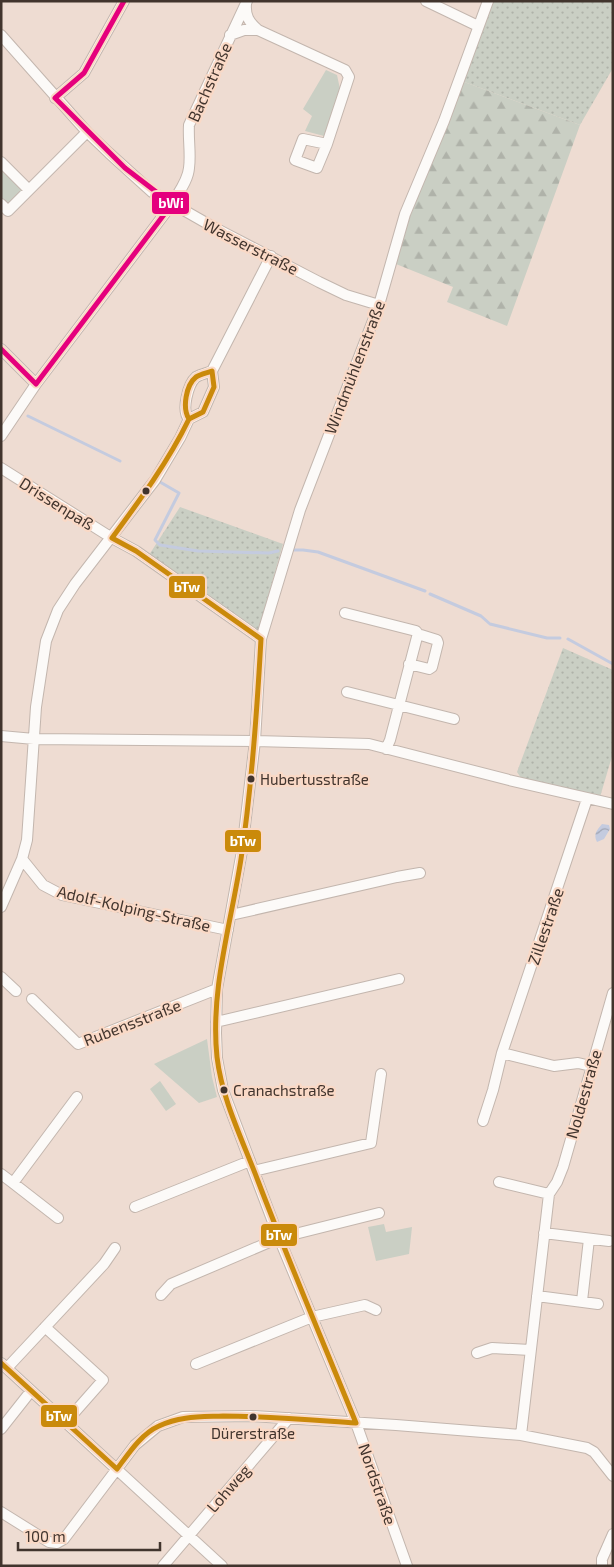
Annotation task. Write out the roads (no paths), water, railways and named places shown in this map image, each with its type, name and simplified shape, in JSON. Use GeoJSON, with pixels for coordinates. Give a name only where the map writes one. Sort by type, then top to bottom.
{"type":"FeatureCollection","features":[{"type":"Feature","properties":{"kind":"street"},"geometry":{"type":"LineString","coordinates":[[55,98],[84,73],[124,1]]}},
{"type":"Feature","properties":{"kind":"street"},"geometry":{"type":"LineString","coordinates":[[426,1],[478,26]]}},
{"type":"Feature","properties":{"kind":"street","name":"Windmühlenstraße"},"geometry":{"type":"LineString","coordinates":[[255,741],[261,639],[300,510],[379,305],[405,214],[444,121],[488,1]]}},
{"type":"Feature","properties":{"kind":"street"},"geometry":{"type":"LineString","coordinates":[[247,2],[246,12],[248,18],[258,30]]}},
{"type":"Feature","properties":{"kind":"street","name":"Bachstraße"},"geometry":{"type":"LineString","coordinates":[[1,436],[36,384],[172,204],[183,185],[189,171],[188,139],[190,124],[247,2]]}},
{"type":"Feature","properties":{"kind":"street"},"geometry":{"type":"LineString","coordinates":[[230,35],[244,30],[258,30],[345,70],[349,77],[327,144]]}},
{"type":"Feature","properties":{"kind":"street","name":"Wasserstraße"},"geometry":{"type":"LineString","coordinates":[[1,35],[87,132],[152,192],[215,228],[346,295],[379,305]]}},
{"type":"Feature","properties":{"kind":"street"},"geometry":{"type":"LineString","coordinates":[[1,204],[8,211],[87,132]]}},
{"type":"Feature","properties":{"kind":"street"},"geometry":{"type":"LineString","coordinates":[[1,162],[28,189]]}},
{"type":"Feature","properties":{"kind":"street"},"geometry":{"type":"LineString","coordinates":[[1,907],[22,859],[27,840],[36,707],[46,641],[58,610],[68,594],[155,480],[189,419],[203,412],[214,387],[212,371],[271,256]]}},
{"type":"Feature","properties":{"kind":"street"},"geometry":{"type":"LineString","coordinates":[[1,349],[36,384]]}},
{"type":"Feature","properties":{"kind":"street"},"geometry":{"type":"LineString","coordinates":[[189,419],[186,416],[185,407],[191,383],[197,377],[212,371]]}},
{"type":"Feature","properties":{"kind":"street","name":"Drissenpaß"},"geometry":{"type":"LineString","coordinates":[[1,468],[136,551],[261,639]]}},
{"type":"Feature","properties":{"kind":"street"},"geometry":{"type":"LineString","coordinates":[[345,613],[416,631],[419,636],[438,642],[432,667],[429,669],[409,664]]}},
{"type":"Feature","properties":{"kind":"street"},"geometry":{"type":"LineString","coordinates":[[386,749],[390,740],[409,664],[417,637],[419,636]]}},
{"type":"Feature","properties":{"kind":"street"},"geometry":{"type":"LineString","coordinates":[[347,692],[454,719]]}},
{"type":"Feature","properties":{"kind":"street"},"geometry":{"type":"LineString","coordinates":[[1,736],[34,739],[369,744],[613,804]]}},
{"type":"Feature","properties":{"kind":"street","name":"Nordstraße"},"geometry":{"type":"LineString","coordinates":[[255,741],[242,851],[217,989],[217,1058],[224,1090],[252,1166],[279,1238],[356,1423],[406,1566]]}},
{"type":"Feature","properties":{"kind":"street","name":"Zillestraße"},"geometry":{"type":"LineString","coordinates":[[483,1121],[502,1053],[587,799]]}},
{"type":"Feature","properties":{"kind":"street","name":"Adolf-Kolping-Straße"},"geometry":{"type":"LineString","coordinates":[[22,859],[43,885],[62,895],[228,930]]}},
{"type":"Feature","properties":{"kind":"street"},"geometry":{"type":"LineString","coordinates":[[231,915],[420,873]]}},
{"type":"Feature","properties":{"kind":"street"},"geometry":{"type":"LineString","coordinates":[[1,977],[16,991]]}},
{"type":"Feature","properties":{"kind":"street"},"geometry":{"type":"LineString","coordinates":[[216,1022],[399,979]]}},
{"type":"Feature","properties":{"kind":"street","name":"Rubensstraße"},"geometry":{"type":"LineString","coordinates":[[32,999],[78,1044],[217,989]]}},
{"type":"Feature","properties":{"kind":"street","name":"Noldestraße"},"geometry":{"type":"LineString","coordinates":[[521,1435],[549,1194],[563,1168],[613,993]]}},
{"type":"Feature","properties":{"kind":"street"},"geometry":{"type":"LineString","coordinates":[[502,1053],[554,1066],[578,1063],[591,1066]]}},
{"type":"Feature","properties":{"kind":"street"},"geometry":{"type":"LineString","coordinates":[[135,1207],[252,1166],[371,1143],[381,1074]]}},
{"type":"Feature","properties":{"kind":"street"},"geometry":{"type":"LineString","coordinates":[[13,1182],[77,1097]]}},
{"type":"Feature","properties":{"kind":"street"},"geometry":{"type":"LineString","coordinates":[[1,1174],[58,1218]]}},
{"type":"Feature","properties":{"kind":"street"},"geometry":{"type":"LineString","coordinates":[[499,1182],[549,1194]]}},
{"type":"Feature","properties":{"kind":"street"},"geometry":{"type":"LineString","coordinates":[[161,1295],[171,1284],[279,1238],[379,1213]]}},
{"type":"Feature","properties":{"kind":"street"},"geometry":{"type":"LineString","coordinates":[[544,1233],[609,1241]]}},
{"type":"Feature","properties":{"kind":"street"},"geometry":{"type":"LineString","coordinates":[[582,1301],[589,1239]]}},
{"type":"Feature","properties":{"kind":"street"},"geometry":{"type":"LineString","coordinates":[[115,1248],[104,1264],[45,1327],[4,1366],[222,1566]]}},
{"type":"Feature","properties":{"kind":"street"},"geometry":{"type":"LineString","coordinates":[[537,1296],[598,1304]]}},
{"type":"Feature","properties":{"kind":"street"},"geometry":{"type":"LineString","coordinates":[[196,1364],[312,1317],[365,1305],[376,1310]]}},
{"type":"Feature","properties":{"kind":"street"},"geometry":{"type":"LineString","coordinates":[[45,1327],[103,1380],[66,1422]]}},
{"type":"Feature","properties":{"kind":"street"},"geometry":{"type":"LineString","coordinates":[[477,1353],[492,1348],[530,1350]]}},
{"type":"Feature","properties":{"kind":"street"},"geometry":{"type":"LineString","coordinates":[[1,1429],[31,1391]]}},
{"type":"Feature","properties":{"kind":"street"},"geometry":{"type":"LineString","coordinates":[[1,1512],[49,1542],[57,1543],[64,1539],[135,1445],[145,1436],[158,1426],[176,1419],[208,1415],[289,1418],[521,1435],[587,1448],[594,1452],[613,1476]]}},
{"type":"Feature","properties":{"kind":"street","name":"Lohweg"},"geometry":{"type":"LineString","coordinates":[[163,1566],[188,1534],[289,1418]]}},
{"type":"Feature","properties":{"kind":"street"},"geometry":{"type":"LineString","coordinates":[[602,1566],[602,1559],[613,1534]]}},
{"type":"Feature","properties":{"kind":"water"},"geometry":{"type":"Polygon","coordinates":[[[602,824],[609,825],[610,829],[604,839],[597,842],[597,830],[602,824]]]}},
{"type":"Feature","properties":{"kind":"waterway"},"geometry":{"type":"LineString","coordinates":[[28,416],[120,461]]}},
{"type":"Feature","properties":{"kind":"waterway"},"geometry":{"type":"LineString","coordinates":[[160,482],[179,493],[155,540],[160,545],[198,551],[269,553],[278,551]]}},
{"type":"Feature","properties":{"kind":"waterway"},"geometry":{"type":"LineString","coordinates":[[292,550],[318,552],[425,591]]}},
{"type":"Feature","properties":{"kind":"waterway"},"geometry":{"type":"LineString","coordinates":[[430,594],[481,616],[490,624],[547,638],[560,638]]}},
{"type":"Feature","properties":{"kind":"waterway"},"geometry":{"type":"LineString","coordinates":[[568,639],[613,664]]}},
{"type":"Feature","properties":{"kind":"place","name":"Hubertusstraße"},"geometry":{"type":"Point","coordinates":[251,779]}},
{"type":"Feature","properties":{"kind":"place","name":"Cranachstraße"},"geometry":{"type":"Point","coordinates":[224,1090]}},
{"type":"Feature","properties":{"kind":"place","name":"Dürerstraße"},"geometry":{"type":"Point","coordinates":[253,1417]}}]}
